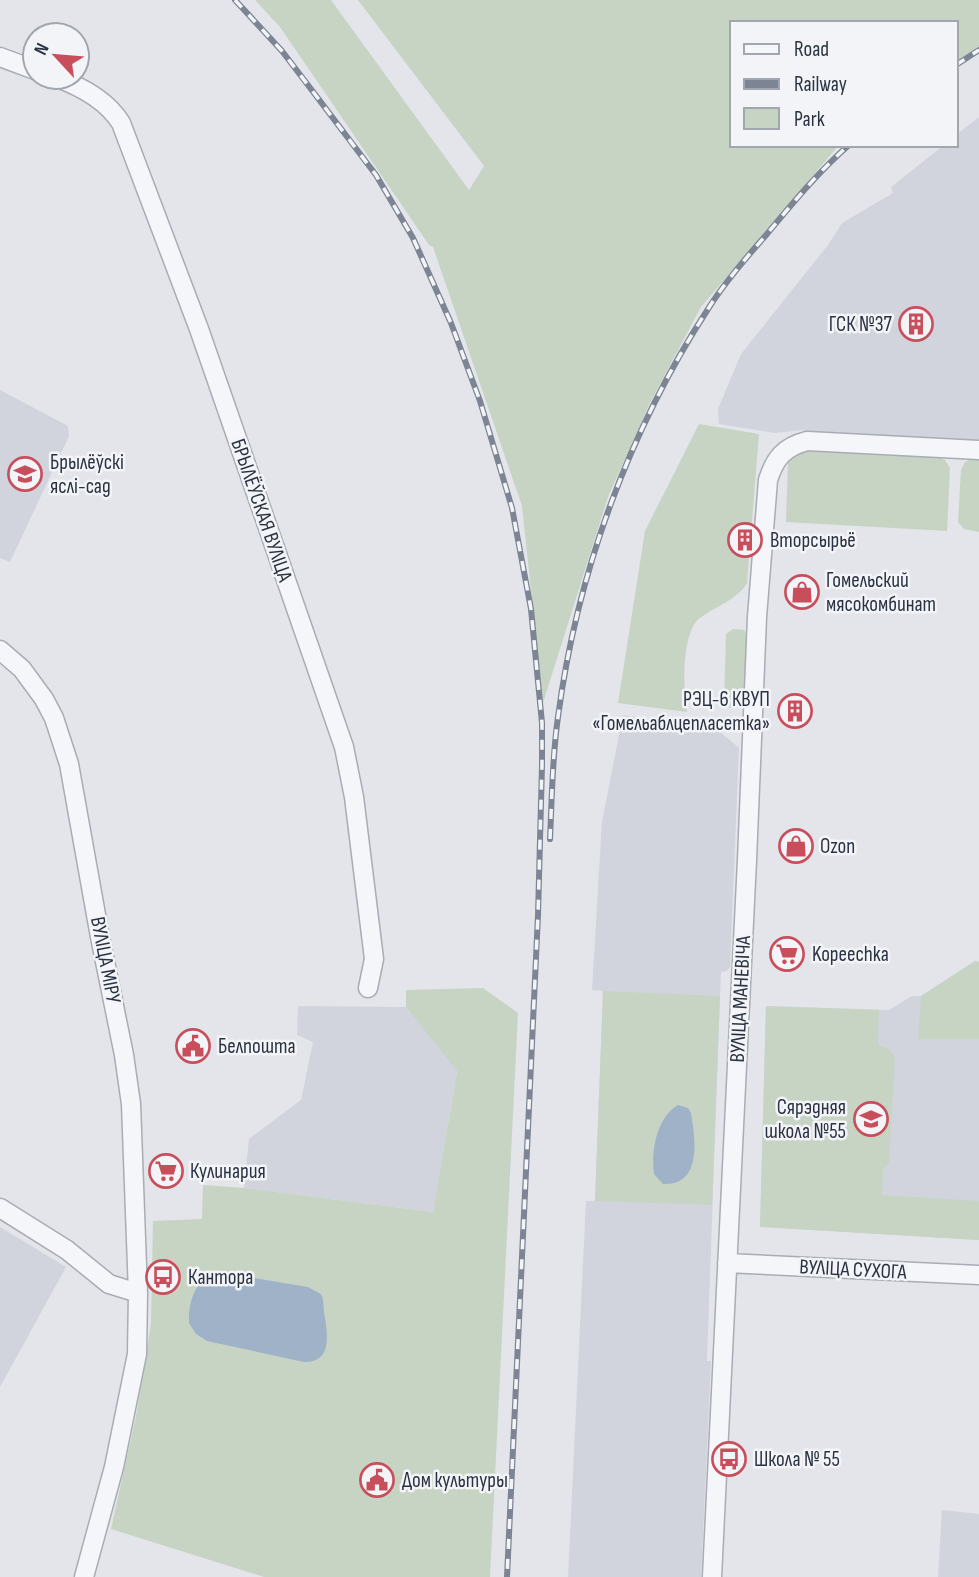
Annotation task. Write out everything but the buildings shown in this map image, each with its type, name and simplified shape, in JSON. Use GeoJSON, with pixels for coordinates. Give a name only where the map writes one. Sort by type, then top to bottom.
{"type":"FeatureCollection","features":[{"type":"Feature","properties":{"kind":"street"},"geometry":{"type":"LineString","coordinates":[[0,57],[21,65]]}},
{"type":"Feature","properties":{"kind":"street","name":"БРЫЛЁЎСКАЯ ВУЛІЦА"},"geometry":{"type":"LineString","coordinates":[[85,91],[115,113],[121,123],[200,330],[344,747],[374,959],[368,988]]}},
{"type":"Feature","properties":{"kind":"street","name":"ВУЛІЦА МАНЕВІЧА"},"geometry":{"type":"LineString","coordinates":[[712,1577],[764,503],[773,464],[791,445],[807,441],[979,450]]}},
{"type":"Feature","properties":{"kind":"street","name":"ВУЛІЦА МІРУ"},"geometry":{"type":"LineString","coordinates":[[0,650],[22,669],[44,699],[54,718],[69,764],[131,1104],[138,1293],[137,1343],[131,1389],[114,1467],[84,1577]]}},
{"type":"Feature","properties":{"kind":"street"},"geometry":{"type":"LineString","coordinates":[[0,1208],[67,1250],[109,1284],[138,1293]]}},
{"type":"Feature","properties":{"kind":"street","name":"ВУЛІЦА СУХОГА"},"geometry":{"type":"LineString","coordinates":[[727,1263],[979,1275]]}},
{"type":"Feature","properties":{"kind":"shaded area"},"geometry":{"type":"Polygon","coordinates":[[[979,117],[979,442],[805,433],[803,430],[775,433],[719,424],[718,409],[741,354],[828,245],[842,223],[893,193],[891,187],[941,147],[958,147],[958,133],[979,117]]]}},
{"type":"Feature","properties":{"kind":"shaded area","name":"Брылёўскі яслі-сад"},"geometry":{"type":"Polygon","coordinates":[[[0,390],[68,426],[69,436],[10,562],[0,558],[0,390]]]}},
{"type":"Feature","properties":{"kind":"shaded area"},"geometry":{"type":"Polygon","coordinates":[[[623,715],[719,731],[739,748],[730,967],[721,972],[707,1361],[711,1361],[701,1577],[568,1577],[586,1201],[595,1201],[603,991],[592,990],[602,822],[623,715]]]}},
{"type":"Feature","properties":{"kind":"shaded area","name":"Сярэдняя школа №55"},"geometry":{"type":"Polygon","coordinates":[[[975,961],[979,962],[979,1240],[760,1227],[766,1006],[889,1010],[912,996],[921,996],[975,961]]]}},
{"type":"Feature","properties":{"kind":"shaded area"},"geometry":{"type":"Polygon","coordinates":[[[298,1006],[406,1007],[457,1070],[433,1212],[244,1188],[249,1139],[301,1100],[313,1042],[297,1035],[298,1006]]]}},
{"type":"Feature","properties":{"kind":"shaded area"},"geometry":{"type":"Polygon","coordinates":[[[0,1227],[66,1267],[0,1387],[0,1227]]]}},
{"type":"Feature","properties":{"kind":"shaded area"},"geometry":{"type":"Polygon","coordinates":[[[942,1510],[979,1514],[979,1577],[938,1577],[942,1510]]]}},
{"type":"Feature","properties":{"kind":"green space"},"geometry":{"type":"Polygon","coordinates":[[[255,0],[331,0],[469,190],[484,166],[358,0],[979,0],[979,46],[958,61],[958,21],[730,21],[730,147],[837,147],[701,307],[650,403],[608,497],[543,703],[522,506],[433,247],[429,245],[280,27],[255,0]]]}},
{"type":"Feature","properties":{"kind":"green space"},"geometry":{"type":"Polygon","coordinates":[[[699,424],[759,434],[747,583],[738,594],[700,618],[694,625],[686,648],[687,712],[618,703],[645,531],[699,424]]]}},
{"type":"Feature","properties":{"kind":"green space"},"geometry":{"type":"Polygon","coordinates":[[[803,450],[938,457],[945,460],[950,468],[947,531],[786,522],[788,463],[794,454],[803,450]]]}},
{"type":"Feature","properties":{"kind":"green space"},"geometry":{"type":"Polygon","coordinates":[[[979,458],[979,532],[964,529],[958,522],[961,470],[965,462],[979,458]]]}},
{"type":"Feature","properties":{"kind":"green space"},"geometry":{"type":"Polygon","coordinates":[[[733,629],[744,630],[748,637],[744,703],[739,708],[730,708],[724,703],[726,634],[733,629]]]}},
{"type":"Feature","properties":{"kind":"green space"},"geometry":{"type":"Polygon","coordinates":[[[975,961],[979,962],[979,1039],[918,1039],[921,996],[975,961]]]}},
{"type":"Feature","properties":{"kind":"green space"},"geometry":{"type":"Polygon","coordinates":[[[483,988],[518,1013],[490,1577],[264,1577],[111,1529],[136,1416],[151,1324],[153,1221],[202,1219],[203,1185],[433,1212],[457,1071],[406,1007],[406,990],[483,988]]]}},
{"type":"Feature","properties":{"kind":"green space"},"geometry":{"type":"Polygon","coordinates":[[[603,991],[720,996],[712,1205],[595,1201],[603,991]]]}},
{"type":"Feature","properties":{"kind":"green space","name":"Сярэдняя школа №55"},"geometry":{"type":"Polygon","coordinates":[[[766,1006],[879,1010],[878,1045],[888,1049],[895,1059],[889,1163],[883,1169],[882,1195],[979,1201],[979,1240],[760,1227],[766,1006]]]}},
{"type":"Feature","properties":{"kind":"water"},"geometry":{"type":"Polygon","coordinates":[[[678,1105],[688,1108],[691,1113],[694,1158],[685,1177],[676,1183],[663,1184],[654,1174],[654,1146],[665,1118],[678,1105]]]}},
{"type":"Feature","properties":{"kind":"water"},"geometry":{"type":"Polygon","coordinates":[[[219,1272],[308,1287],[321,1294],[327,1336],[324,1352],[320,1357],[304,1362],[207,1341],[196,1334],[189,1323],[192,1299],[204,1279],[219,1272]]]}},
{"type":"Feature","properties":{"kind":"railway"},"geometry":{"type":"LineString","coordinates":[[235,0],[282,51],[376,175],[413,238],[451,323],[480,401],[512,508],[531,609],[542,723],[542,765],[538,915],[507,1577]]}},
{"type":"Feature","properties":{"kind":"railway"},"geometry":{"type":"LineString","coordinates":[[958,64],[979,50]]}},
{"type":"Feature","properties":{"kind":"railway"},"geometry":{"type":"LineString","coordinates":[[550,839],[554,748],[578,610],[610,505],[631,454],[680,356],[721,289],[806,188],[847,147]]}},
{"type":"Feature","properties":{"kind":"place","name":"ГСК №37"},"geometry":{"type":"Point","coordinates":[916,324]}},
{"type":"Feature","properties":{"kind":"place","name":"Брылёўскі яслі-сад"},"geometry":{"type":"Point","coordinates":[25,474]}},
{"type":"Feature","properties":{"kind":"place","name":"Вторсырьё"},"geometry":{"type":"Point","coordinates":[745,540]}},
{"type":"Feature","properties":{"kind":"place","name":"Гомельский мясокомбинат"},"geometry":{"type":"Point","coordinates":[802,592]}},
{"type":"Feature","properties":{"kind":"place","name":"РЭЦ-6 КВУП «Гомельаблцепласетка»"},"geometry":{"type":"Point","coordinates":[795,711]}},
{"type":"Feature","properties":{"kind":"place","name":"Ozon"},"geometry":{"type":"Point","coordinates":[796,846]}},
{"type":"Feature","properties":{"kind":"place","name":"Kopeechka"},"geometry":{"type":"Point","coordinates":[787,954]}},
{"type":"Feature","properties":{"kind":"place","name":"Белпошта"},"geometry":{"type":"Point","coordinates":[193,1046]}},
{"type":"Feature","properties":{"kind":"place","name":"Сярэдняя школа №55"},"geometry":{"type":"Point","coordinates":[871,1119]}},
{"type":"Feature","properties":{"kind":"place","name":"Кулинария"},"geometry":{"type":"Point","coordinates":[166,1171]}},
{"type":"Feature","properties":{"kind":"place","name":"Кантора"},"geometry":{"type":"Point","coordinates":[163,1277]}},
{"type":"Feature","properties":{"kind":"place","name":"Школа № 55"},"geometry":{"type":"Point","coordinates":[729,1459]}},
{"type":"Feature","properties":{"kind":"place","name":"Дом культуры"},"geometry":{"type":"Point","coordinates":[377,1480]}}]}
